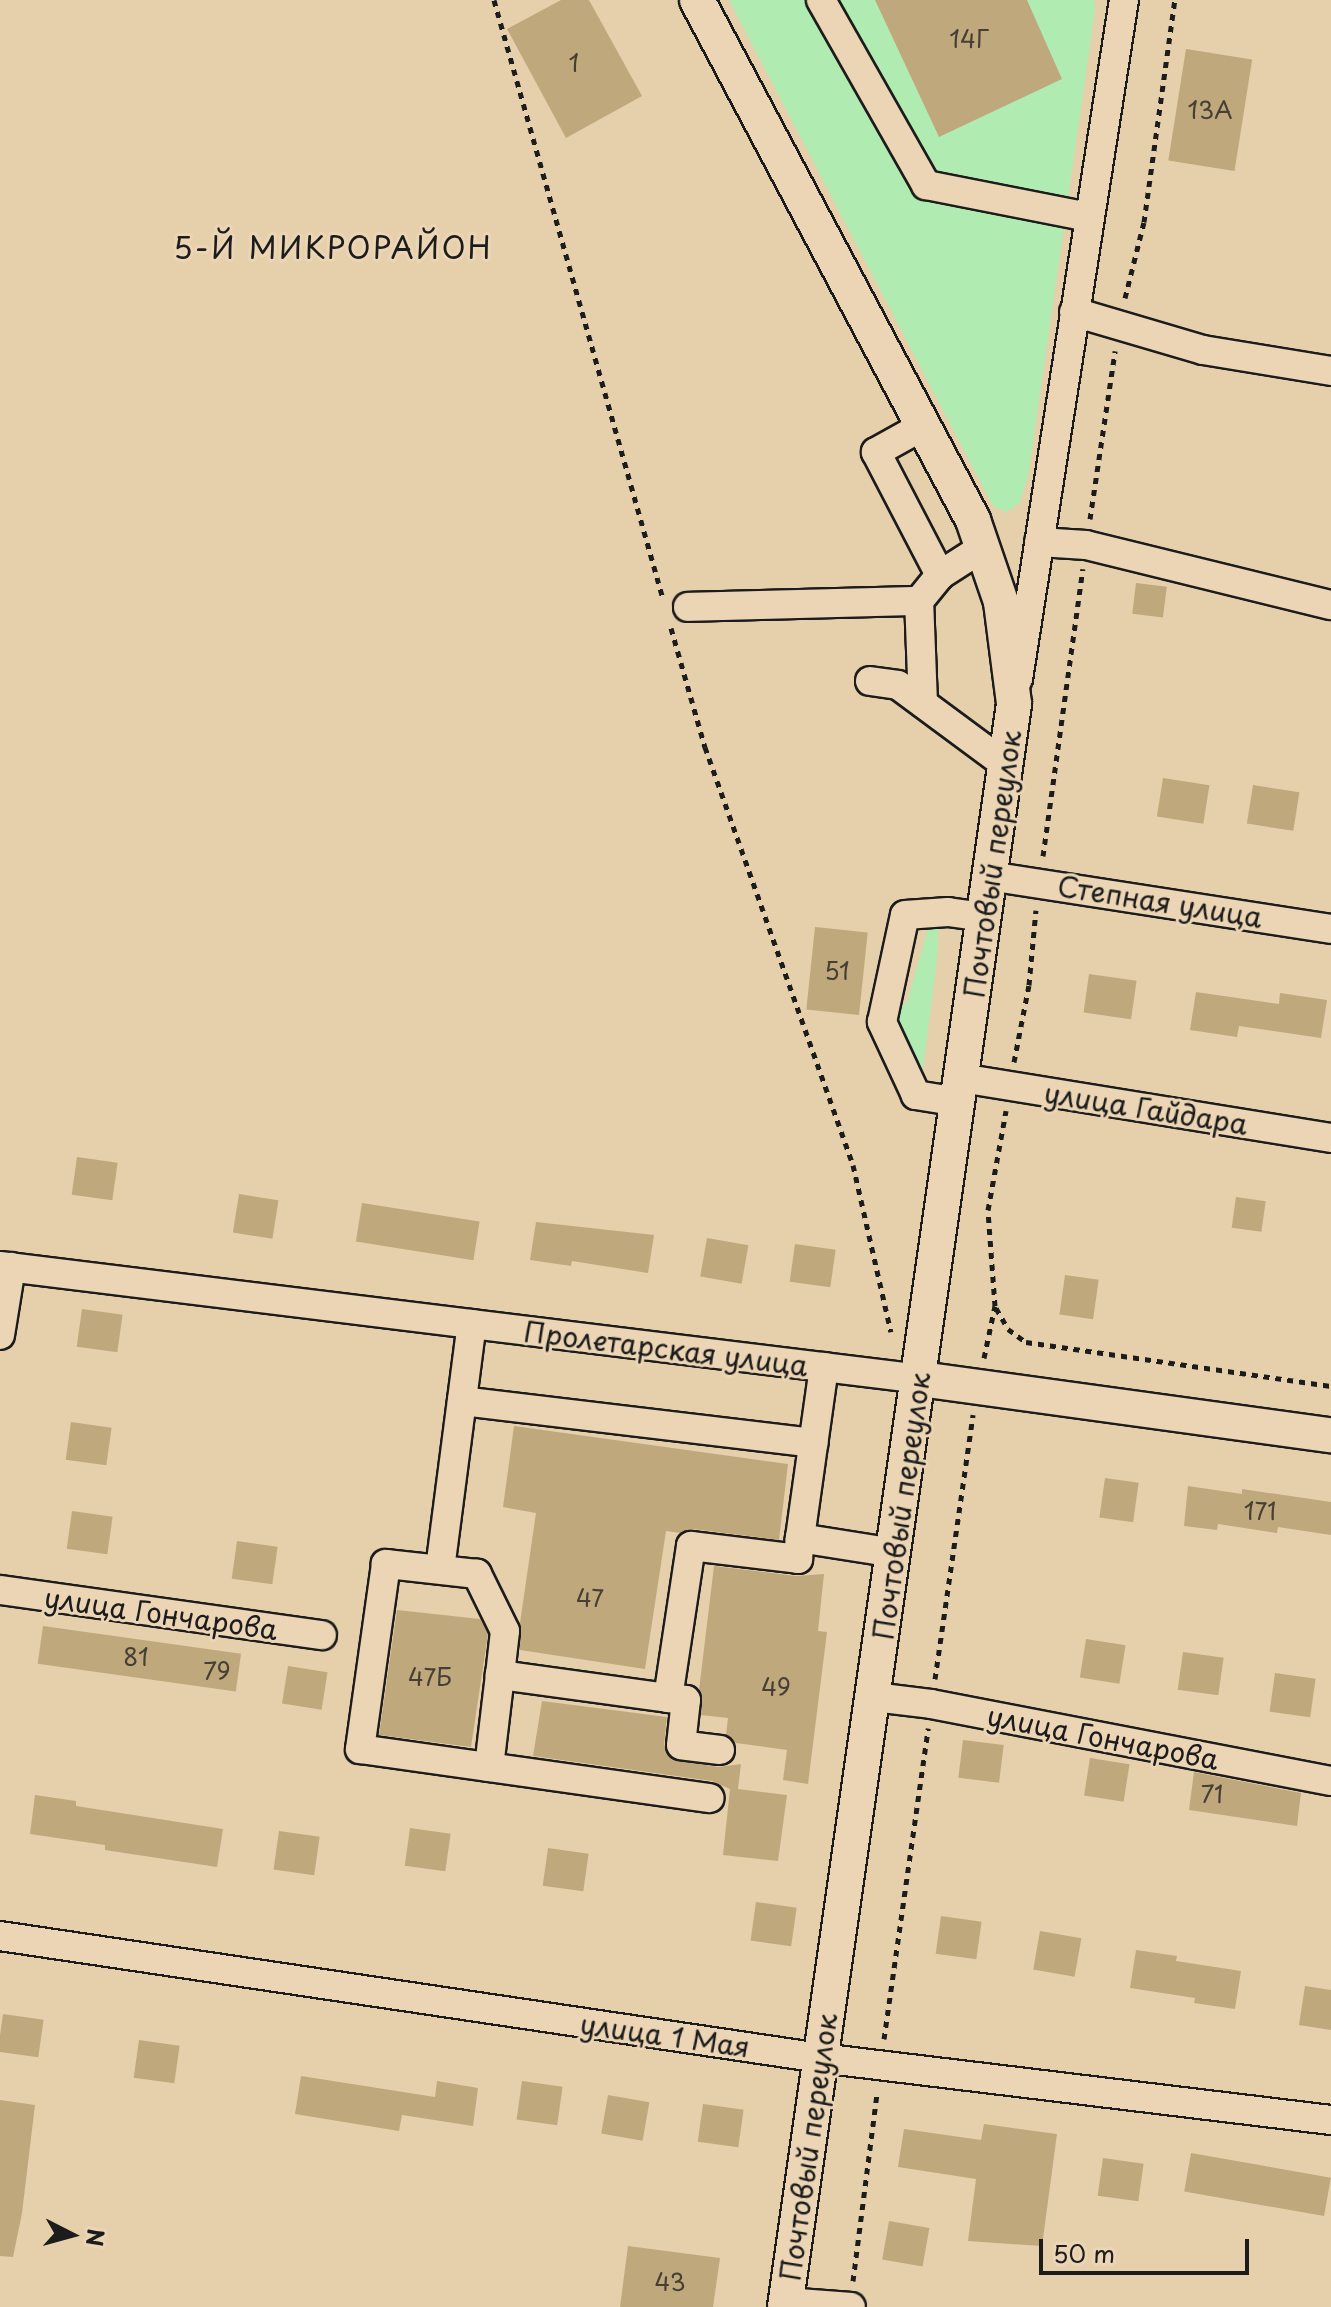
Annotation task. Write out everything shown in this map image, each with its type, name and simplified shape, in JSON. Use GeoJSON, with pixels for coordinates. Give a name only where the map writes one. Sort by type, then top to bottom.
{"type":"FeatureCollection","features":[{"type":"Feature","properties":{"kind":"main road","name":"Почтовый переулок"},"geometry":{"type":"LineString","coordinates":[[697,0],[973,520],[1001,602],[1014,704],[960,1090],[911,1378],[895,1553],[786,2304]]}},
{"type":"Feature","properties":{"kind":"main road","name":"Пролетарская улица"},"geometry":{"type":"LineString","coordinates":[[911,1378],[1331,1435]]}},
{"type":"Feature","properties":{"kind":"street"},"geometry":{"type":"LineString","coordinates":[[821,0],[926,185],[1089,217]]}},
{"type":"Feature","properties":{"kind":"street"},"geometry":{"type":"LineString","coordinates":[[1014,704],[1124,0]]}},
{"type":"Feature","properties":{"kind":"street"},"geometry":{"type":"LineString","coordinates":[[1074,312],[1203,350],[1331,371]]}},
{"type":"Feature","properties":{"kind":"street"},"geometry":{"type":"LineString","coordinates":[[923,426],[876,452],[940,575]]}},
{"type":"Feature","properties":{"kind":"street"},"geometry":{"type":"LineString","coordinates":[[1039,542],[1086,545],[1331,605]]}},
{"type":"Feature","properties":{"kind":"street"},"geometry":{"type":"LineString","coordinates":[[923,703],[919,601],[940,575],[982,548]]}},
{"type":"Feature","properties":{"kind":"street"},"geometry":{"type":"LineString","coordinates":[[675,614],[919,601]]}},
{"type":"Feature","properties":{"kind":"street"},"geometry":{"type":"LineString","coordinates":[[870,681],[898,685],[1006,765]]}},
{"type":"Feature","properties":{"kind":"street","name":"Степная улица"},"geometry":{"type":"LineString","coordinates":[[989,876],[1331,929]]}},
{"type":"Feature","properties":{"kind":"street","name":"улица Гайдара"},"geometry":{"type":"LineString","coordinates":[[984,917],[948,912],[905,915],[882,1022],[916,1095],[1010,1086],[1331,1138]]}},
{"type":"Feature","properties":{"kind":"street"},"geometry":{"type":"LineString","coordinates":[[0,1335],[5,1267]]}},
{"type":"Feature","properties":{"kind":"street","name":"Пролетарская улица"},"geometry":{"type":"LineString","coordinates":[[5,1267],[911,1378]]}},
{"type":"Feature","properties":{"kind":"street"},"geometry":{"type":"LineString","coordinates":[[440,1569],[472,1324]]}},
{"type":"Feature","properties":{"kind":"street"},"geometry":{"type":"LineString","coordinates":[[668,1698],[691,1546],[798,1559],[824,1367]]}},
{"type":"Feature","properties":{"kind":"street"},"geometry":{"type":"LineString","coordinates":[[462,1401],[813,1443]]}},
{"type":"Feature","properties":{"kind":"street"},"geometry":{"type":"LineString","coordinates":[[800,1538],[895,1553]]}},
{"type":"Feature","properties":{"kind":"street"},"geometry":{"type":"LineString","coordinates":[[489,1767],[505,1631],[477,1574],[386,1564],[360,1749],[710,1798]]}},
{"type":"Feature","properties":{"kind":"street","name":"улица Гончарова"},"geometry":{"type":"LineString","coordinates":[[0,1590],[322,1635]]}},
{"type":"Feature","properties":{"kind":"street"},"geometry":{"type":"LineString","coordinates":[[500,1675],[686,1700],[681,1745],[720,1750]]}},
{"type":"Feature","properties":{"kind":"street","name":"улица Гончарова"},"geometry":{"type":"LineString","coordinates":[[874,1697],[931,1704],[1331,1781]]}},
{"type":"Feature","properties":{"kind":"street","name":"улица 1 Мая"},"geometry":{"type":"LineString","coordinates":[[0,1936],[820,2058],[1331,2120]]}},
{"type":"Feature","properties":{"kind":"street"},"geometry":{"type":"LineString","coordinates":[[786,2304],[850,2307]]}},
{"type":"Feature","properties":{"kind":"path"},"geometry":{"type":"LineString","coordinates":[[494,0],[675,614],[705,747],[853,1165],[911,1378]]}},
{"type":"Feature","properties":{"kind":"path"},"geometry":{"type":"LineString","coordinates":[[850,2307],[931,1704],[978,1385],[995,1306],[988,1210],[1029,985],[1039,882],[1118,323],[1144,222],[1175,0]]}},
{"type":"Feature","properties":{"kind":"path"},"geometry":{"type":"LineString","coordinates":[[995,1306],[1008,1329],[1026,1342],[1331,1386]]}},
{"type":"Feature","properties":{"kind":"green space"},"geometry":{"type":"Polygon","coordinates":[[[729,0],[1094,0],[1028,477],[1019,504],[1006,512],[993,506],[729,0]]]}},
{"type":"Feature","properties":{"kind":"green space"},"geometry":{"type":"Polygon","coordinates":[[[939,920],[937,960],[921,1083],[893,1012],[907,1002],[928,928],[939,920]]]}},
{"type":"Feature","properties":{"kind":"building"},"geometry":{"type":"Polygon","coordinates":[[[561,0],[589,0],[642,96],[566,138],[507,29],[561,0]]]}},
{"type":"Feature","properties":{"kind":"building"},"geometry":{"type":"Polygon","coordinates":[[[875,0],[1027,0],[1062,79],[939,137],[875,0]]]}},
{"type":"Feature","properties":{"kind":"building"},"geometry":{"type":"Polygon","coordinates":[[[1186,49],[1252,59],[1234,171],[1168,161],[1186,49]]]}},
{"type":"Feature","properties":{"kind":"building"},"geometry":{"type":"Polygon","coordinates":[[[1136,583],[1167,587],[1163,618],[1132,614],[1136,583]]]}},
{"type":"Feature","properties":{"kind":"building"},"geometry":{"type":"Polygon","coordinates":[[[1163,778],[1209,785],[1203,824],[1157,817],[1163,778]]]}},
{"type":"Feature","properties":{"kind":"building"},"geometry":{"type":"Polygon","coordinates":[[[1253,785],[1299,792],[1293,831],[1247,824],[1253,785]]]}},
{"type":"Feature","properties":{"kind":"building"},"geometry":{"type":"Polygon","coordinates":[[[815,927],[868,933],[859,1015],[806,1010],[815,927]]]}},
{"type":"Feature","properties":{"kind":"building"},"geometry":{"type":"Polygon","coordinates":[[[1089,974],[1137,981],[1131,1019],[1084,1013],[1089,974]]]}},
{"type":"Feature","properties":{"kind":"building"},"geometry":{"type":"Polygon","coordinates":[[[1196,992],[1279,1004],[1280,993],[1327,1000],[1321,1038],[1239,1026],[1237,1037],[1190,1030],[1196,992]]]}},
{"type":"Feature","properties":{"kind":"building"},"geometry":{"type":"Polygon","coordinates":[[[77,1157],[118,1163],[112,1200],[72,1195],[77,1157]]]}},
{"type":"Feature","properties":{"kind":"building"},"geometry":{"type":"Polygon","coordinates":[[[239,1194],[279,1200],[272,1239],[233,1233],[239,1194]]]}},
{"type":"Feature","properties":{"kind":"building"},"geometry":{"type":"Polygon","coordinates":[[[1236,1197],[1266,1201],[1261,1232],[1232,1228],[1236,1197]]]}},
{"type":"Feature","properties":{"kind":"building"},"geometry":{"type":"Polygon","coordinates":[[[362,1203],[480,1222],[473,1260],[356,1242],[362,1203]]]}},
{"type":"Feature","properties":{"kind":"building"},"geometry":{"type":"Polygon","coordinates":[[[536,1222],[654,1235],[648,1273],[572,1261],[571,1266],[530,1260],[536,1222]]]}},
{"type":"Feature","properties":{"kind":"building"},"geometry":{"type":"Polygon","coordinates":[[[707,1238],[748,1245],[742,1284],[700,1276],[707,1238]]]}},
{"type":"Feature","properties":{"kind":"building"},"geometry":{"type":"Polygon","coordinates":[[[795,1244],[836,1250],[830,1287],[790,1282],[795,1244]]]}},
{"type":"Feature","properties":{"kind":"building"},"geometry":{"type":"Polygon","coordinates":[[[1065,1275],[1099,1280],[1093,1319],[1059,1315],[1065,1275]]]}},
{"type":"Feature","properties":{"kind":"building"},"geometry":{"type":"Polygon","coordinates":[[[82,1309],[123,1315],[117,1352],[77,1347],[82,1309]]]}},
{"type":"Feature","properties":{"kind":"building"},"geometry":{"type":"Polygon","coordinates":[[[71,1422],[112,1428],[106,1465],[66,1460],[71,1422]]]}},
{"type":"Feature","properties":{"kind":"building"},"geometry":{"type":"Polygon","coordinates":[[[514,1426],[788,1464],[779,1540],[693,1529],[681,1533],[666,1531],[645,1669],[520,1650],[520,1623],[536,1513],[503,1507],[514,1426]]]}},
{"type":"Feature","properties":{"kind":"building"},"geometry":{"type":"Polygon","coordinates":[[[1105,1478],[1139,1483],[1133,1522],[1099,1518],[1105,1478]]]}},
{"type":"Feature","properties":{"kind":"building"},"geometry":{"type":"Polygon","coordinates":[[[1188,1486],[1242,1494],[1242,1489],[1331,1502],[1331,1535],[1278,1527],[1277,1533],[1218,1524],[1217,1530],[1184,1526],[1188,1486]]]}},
{"type":"Feature","properties":{"kind":"building"},"geometry":{"type":"Polygon","coordinates":[[[72,1511],[113,1517],[107,1554],[67,1549],[72,1511]]]}},
{"type":"Feature","properties":{"kind":"building"},"geometry":{"type":"Polygon","coordinates":[[[237,1541],[278,1547],[272,1584],[232,1579],[237,1541]]]}},
{"type":"Feature","properties":{"kind":"building"},"geometry":{"type":"Polygon","coordinates":[[[714,1566],[796,1576],[824,1574],[818,1631],[827,1632],[808,1784],[783,1780],[787,1750],[736,1743],[726,1735],[728,1718],[701,1715],[699,1690],[714,1566]]]}},
{"type":"Feature","properties":{"kind":"building"},"geometry":{"type":"Polygon","coordinates":[[[397,1610],[480,1619],[488,1634],[471,1747],[379,1735],[397,1610]]]}},
{"type":"Feature","properties":{"kind":"building"},"geometry":{"type":"Polygon","coordinates":[[[43,1626],[241,1654],[236,1691],[38,1664],[43,1626]]]}},
{"type":"Feature","properties":{"kind":"building"},"geometry":{"type":"Polygon","coordinates":[[[1086,1639],[1126,1645],[1119,1684],[1080,1678],[1086,1639]]]}},
{"type":"Feature","properties":{"kind":"building"},"geometry":{"type":"Polygon","coordinates":[[[1183,1652],[1224,1658],[1218,1695],[1178,1690],[1183,1652]]]}},
{"type":"Feature","properties":{"kind":"building"},"geometry":{"type":"Polygon","coordinates":[[[288,1666],[328,1672],[322,1710],[282,1704],[288,1666]]]}},
{"type":"Feature","properties":{"kind":"building"},"geometry":{"type":"Polygon","coordinates":[[[1275,1673],[1316,1679],[1310,1717],[1270,1712],[1275,1673]]]}},
{"type":"Feature","properties":{"kind":"building"},"geometry":{"type":"Polygon","coordinates":[[[542,1701],[667,1717],[664,1744],[671,1759],[718,1767],[741,1764],[738,1789],[787,1795],[778,1861],[723,1855],[730,1789],[712,1781],[533,1756],[542,1701]]]}},
{"type":"Feature","properties":{"kind":"building"},"geometry":{"type":"Polygon","coordinates":[[[963,1740],[1004,1745],[999,1783],[958,1778],[963,1740]]]}},
{"type":"Feature","properties":{"kind":"building"},"geometry":{"type":"Polygon","coordinates":[[[1090,1758],[1130,1764],[1124,1802],[1084,1796],[1090,1758]]]}},
{"type":"Feature","properties":{"kind":"building"},"geometry":{"type":"Polygon","coordinates":[[[1194,1772],[1301,1793],[1297,1826],[1189,1810],[1194,1772]]]}},
{"type":"Feature","properties":{"kind":"building"},"geometry":{"type":"Polygon","coordinates":[[[35,1795],[76,1801],[76,1806],[223,1829],[217,1867],[105,1850],[105,1845],[30,1834],[35,1795]]]}},
{"type":"Feature","properties":{"kind":"building"},"geometry":{"type":"Polygon","coordinates":[[[410,1828],[451,1834],[445,1871],[405,1866],[410,1828]]]}},
{"type":"Feature","properties":{"kind":"building"},"geometry":{"type":"Polygon","coordinates":[[[279,1831],[320,1837],[314,1875],[274,1870],[279,1831]]]}},
{"type":"Feature","properties":{"kind":"building"},"geometry":{"type":"Polygon","coordinates":[[[548,1848],[589,1854],[583,1891],[543,1886],[548,1848]]]}},
{"type":"Feature","properties":{"kind":"building"},"geometry":{"type":"Polygon","coordinates":[[[756,1902],[797,1908],[791,1946],[751,1941],[756,1902]]]}},
{"type":"Feature","properties":{"kind":"building"},"geometry":{"type":"Polygon","coordinates":[[[941,1916],[982,1922],[976,1959],[936,1954],[941,1916]]]}},
{"type":"Feature","properties":{"kind":"building"},"geometry":{"type":"Polygon","coordinates":[[[1040,1931],[1081,1938],[1075,1977],[1033,1969],[1040,1931]]]}},
{"type":"Feature","properties":{"kind":"building"},"geometry":{"type":"Polygon","coordinates":[[[1136,1950],[1177,1956],[1176,1961],[1241,1971],[1235,2009],[1194,2003],[1195,1998],[1130,1988],[1136,1950]]]}},
{"type":"Feature","properties":{"kind":"building"},"geometry":{"type":"Polygon","coordinates":[[[1305,1986],[1331,1990],[1331,2030],[1299,2025],[1305,1986]]]}},
{"type":"Feature","properties":{"kind":"building"},"geometry":{"type":"Polygon","coordinates":[[[3,2014],[44,2020],[38,2057],[0,2052],[3,2014]]]}},
{"type":"Feature","properties":{"kind":"building"},"geometry":{"type":"Polygon","coordinates":[[[139,2040],[180,2046],[174,2083],[134,2078],[139,2040]]]}},
{"type":"Feature","properties":{"kind":"building"},"geometry":{"type":"Polygon","coordinates":[[[301,2076],[435,2097],[437,2081],[478,2088],[473,2126],[402,2115],[399,2131],[295,2114],[301,2076]]]}},
{"type":"Feature","properties":{"kind":"building"},"geometry":{"type":"Polygon","coordinates":[[[522,2081],[563,2087],[557,2125],[517,2120],[522,2081]]]}},
{"type":"Feature","properties":{"kind":"building"},"geometry":{"type":"Polygon","coordinates":[[[608,2095],[649,2102],[643,2141],[601,2133],[608,2095]]]}},
{"type":"Feature","properties":{"kind":"building"},"geometry":{"type":"Polygon","coordinates":[[[0,2100],[35,2105],[22,2213],[13,2257],[0,2256],[0,2100]]]}},
{"type":"Feature","properties":{"kind":"building"},"geometry":{"type":"Polygon","coordinates":[[[703,2104],[744,2110],[738,2147],[698,2142],[703,2104]]]}},
{"type":"Feature","properties":{"kind":"building"},"geometry":{"type":"Polygon","coordinates":[[[984,2124],[1057,2134],[1042,2246],[968,2241],[976,2179],[898,2167],[904,2129],[981,2140],[984,2124]]]}},
{"type":"Feature","properties":{"kind":"building"},"geometry":{"type":"Polygon","coordinates":[[[1191,2153],[1331,2178],[1324,2216],[1184,2191],[1191,2153]]]}},
{"type":"Feature","properties":{"kind":"building"},"geometry":{"type":"Polygon","coordinates":[[[1103,2158],[1144,2164],[1138,2201],[1098,2196],[1103,2158]]]}},
{"type":"Feature","properties":{"kind":"building"},"geometry":{"type":"Polygon","coordinates":[[[889,2221],[929,2228],[923,2267],[882,2259],[889,2221]]]}},
{"type":"Feature","properties":{"kind":"building"},"geometry":{"type":"Polygon","coordinates":[[[628,2246],[720,2258],[713,2307],[620,2307],[628,2246]]]}},
{"type":"Feature","properties":{"kind":"district","name":"5-Й МИКРОРАЙОН"},"geometry":{"type":"Point","coordinates":[333,247]}}]}
